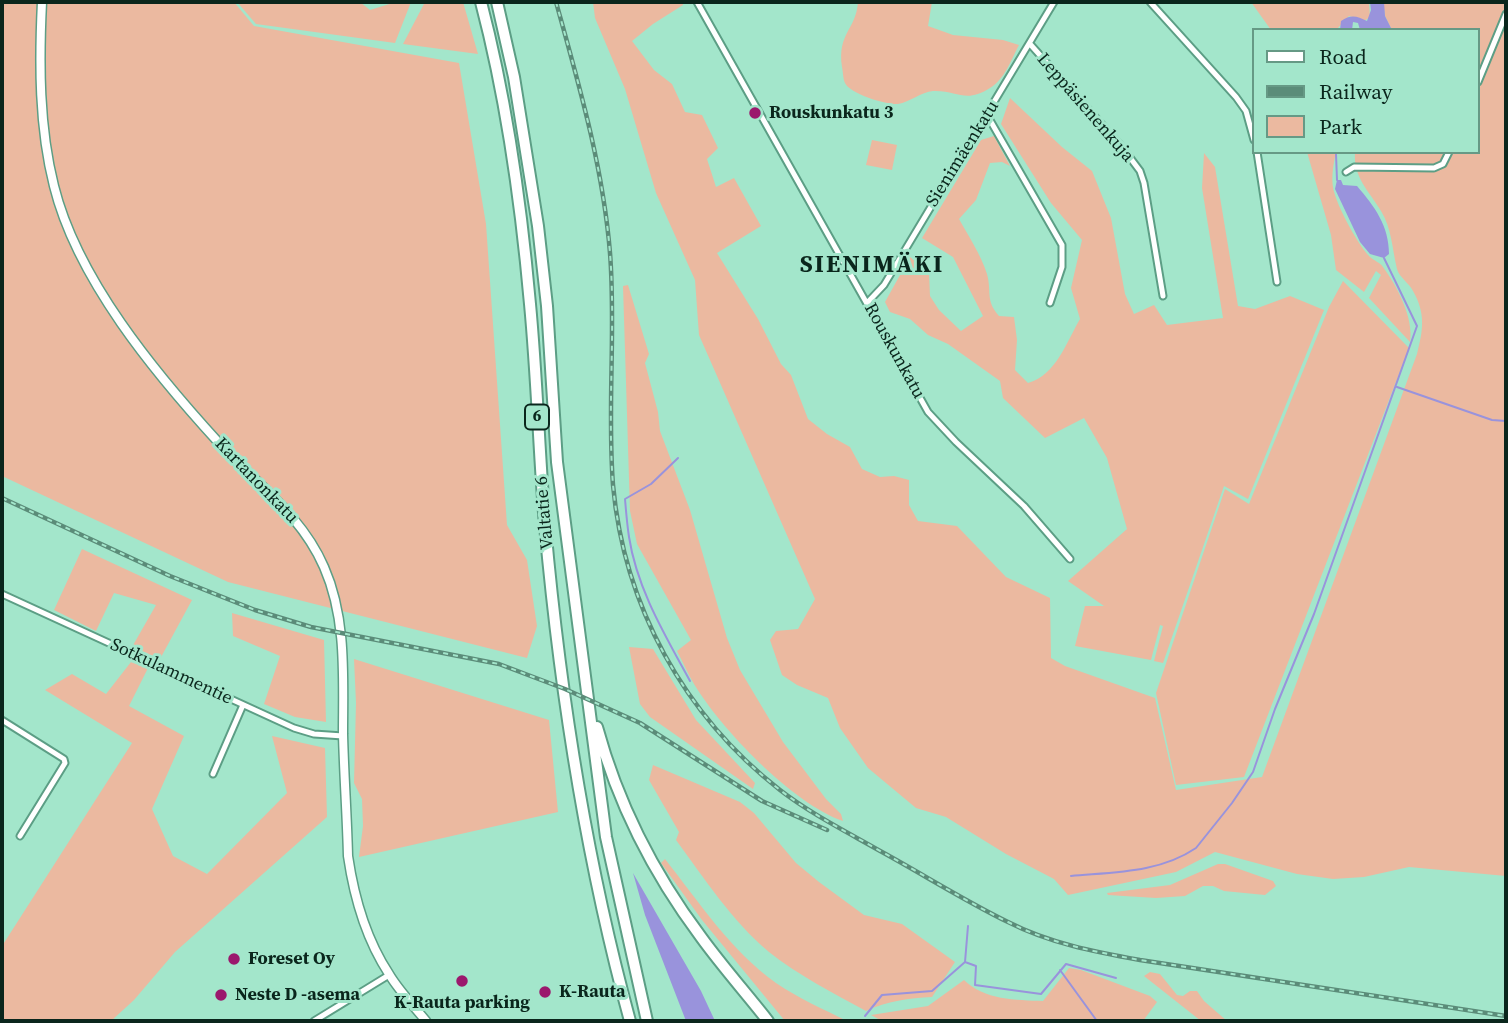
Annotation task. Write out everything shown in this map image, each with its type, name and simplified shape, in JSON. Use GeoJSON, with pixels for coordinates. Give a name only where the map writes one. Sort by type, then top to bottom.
{"type":"FeatureCollection","features":[{"type":"Feature","properties":{"kind":"highway","name":"Valtatie 6"},"geometry":{"type":"LineString","coordinates":[[481,2],[500,80],[523,228],[545,526],[562,675],[587,834],[630,1021]]}},
{"type":"Feature","properties":{"kind":"highway","name":"Valtatie 6"},"geometry":{"type":"LineString","coordinates":[[497,2],[514,77],[538,226],[547,306],[557,462],[606,837],[647,1021]]}},
{"type":"Feature","properties":{"kind":"highway"},"geometry":{"type":"LineString","coordinates":[[585,684],[603,751],[624,810],[649,858],[701,938],[768,1021]]}},
{"type":"Feature","properties":{"kind":"highway"},"geometry":{"type":"LineString","coordinates":[[617,972],[623,1021]]}},
{"type":"Feature","properties":{"kind":"main road","name":"Kartanonkatu"},"geometry":{"type":"LineString","coordinates":[[41,2],[41,75],[45,138],[54,188],[70,233],[111,305],[156,370],[222,445],[293,517],[316,551],[337,605],[342,660],[351,879],[369,935],[389,975],[426,1021]]}},
{"type":"Feature","properties":{"kind":"street","name":"Rouskunkatu"},"geometry":{"type":"LineString","coordinates":[[697,2],[928,412],[1024,506],[1070,559]]}},
{"type":"Feature","properties":{"kind":"street","name":"Sienimäenkatu"},"geometry":{"type":"LineString","coordinates":[[867,303],[884,285],[1054,2]]}},
{"type":"Feature","properties":{"kind":"street"},"geometry":{"type":"LineString","coordinates":[[1150,2],[1236,97],[1246,111],[1252,133]]}},
{"type":"Feature","properties":{"kind":"street"},"geometry":{"type":"LineString","coordinates":[[1480,77],[1506,14]]}},
{"type":"Feature","properties":{"kind":"street","name":"Leppäsienenkuja"},"geometry":{"type":"LineString","coordinates":[[1030,44],[1122,147],[1140,172],[1163,296]]}},
{"type":"Feature","properties":{"kind":"street"},"geometry":{"type":"LineString","coordinates":[[987,115],[1062,245],[1062,267],[1050,303]]}},
{"type":"Feature","properties":{"kind":"street"},"geometry":{"type":"LineString","coordinates":[[1257,154],[1277,282]]}},
{"type":"Feature","properties":{"kind":"street"},"geometry":{"type":"LineString","coordinates":[[1346,172],[1354,167],[1434,168],[1443,164],[1448,154]]}},
{"type":"Feature","properties":{"kind":"street","name":"Sotkulammentie"},"geometry":{"type":"LineString","coordinates":[[2,594],[293,728],[314,734],[344,736]]}},
{"type":"Feature","properties":{"kind":"street"},"geometry":{"type":"LineString","coordinates":[[213,774],[243,705]]}},
{"type":"Feature","properties":{"kind":"street"},"geometry":{"type":"LineString","coordinates":[[2,720],[64,759],[65,763],[20,836]]}},
{"type":"Feature","properties":{"kind":"street"},"geometry":{"type":"LineString","coordinates":[[314,1021],[389,975]]}},
{"type":"Feature","properties":{"kind":"green space"},"geometry":{"type":"Polygon","coordinates":[[[2,2],[234,2],[254,26],[459,63],[486,224],[507,525],[527,560],[537,626],[527,658],[228,582],[2,476],[2,2]]]}},
{"type":"Feature","properties":{"kind":"green space"},"geometry":{"type":"Polygon","coordinates":[[[237,2],[360,2],[370,10],[396,2],[411,2],[395,43],[256,24],[237,2]]]}},
{"type":"Feature","properties":{"kind":"green space"},"geometry":{"type":"Polygon","coordinates":[[[425,2],[463,2],[478,54],[403,44],[425,2]]]}},
{"type":"Feature","properties":{"kind":"green space"},"geometry":{"type":"Polygon","coordinates":[[[593,2],[683,2],[683,5],[632,41],[654,70],[672,84],[685,112],[702,115],[718,148],[707,159],[716,187],[734,178],[761,226],[717,253],[758,319],[781,364],[791,375],[808,419],[850,447],[862,469],[880,477],[894,476],[909,480],[909,505],[918,521],[957,526],[1006,577],[1050,598],[1051,658],[1065,666],[1155,698],[1176,790],[1262,777],[1417,354],[1422,330],[1420,307],[1411,288],[1398,272],[1387,225],[1359,176],[1355,154],[1480,154],[1480,28],[1391,28],[1385,16],[1383,2],[1506,2],[1506,876],[1409,867],[1364,877],[1333,879],[1297,874],[1215,852],[1176,872],[1068,895],[1054,879],[1006,854],[946,817],[916,808],[868,768],[840,728],[828,698],[797,685],[782,675],[770,640],[776,631],[798,629],[815,599],[699,335],[695,280],[656,193],[625,89],[595,18],[593,2]]]}},
{"type":"Feature","properties":{"kind":"green space"},"geometry":{"type":"Polygon","coordinates":[[[858,2],[932,2],[928,26],[953,35],[1003,40],[1019,45],[1000,80],[981,93],[968,96],[933,91],[898,104],[878,101],[854,91],[844,79],[842,46],[857,11],[858,2]]]}},
{"type":"Feature","properties":{"kind":"green space"},"geometry":{"type":"Polygon","coordinates":[[[1251,2],[1369,2],[1370,17],[1364,21],[1349,16],[1338,28],[1270,28],[1251,2]]]}},
{"type":"Feature","properties":{"kind":"green space"},"geometry":{"type":"Polygon","coordinates":[[[1010,98],[1092,171],[1111,218],[1125,294],[1134,314],[1154,305],[1167,325],[1223,318],[1202,188],[1204,153],[1215,167],[1238,306],[1255,309],[1290,296],[1324,310],[1248,499],[1224,486],[1163,663],[1154,661],[1163,626],[1160,625],[1151,660],[1075,646],[1085,606],[1104,606],[1068,581],[1127,529],[1107,458],[1084,418],[1045,438],[1003,398],[1000,381],[948,344],[928,335],[910,319],[890,312],[885,302],[910,257],[929,272],[930,296],[939,310],[961,331],[983,316],[953,257],[922,238],[981,140],[994,136],[1010,166],[1002,162],[990,163],[976,200],[959,219],[984,267],[990,300],[995,310],[999,316],[1014,317],[1017,340],[1015,370],[1028,383],[1046,373],[1059,357],[1080,319],[1071,288],[1082,240],[1051,203],[1001,124],[1010,98]]]}},
{"type":"Feature","properties":{"kind":"green space"},"geometry":{"type":"Polygon","coordinates":[[[872,140],[897,145],[892,170],[866,165],[872,140]]]}},
{"type":"Feature","properties":{"kind":"green space"},"geometry":{"type":"Polygon","coordinates":[[[1308,154],[1336,154],[1332,179],[1337,202],[1360,244],[1370,257],[1382,265],[1399,293],[1407,313],[1410,342],[1369,298],[1381,275],[1376,271],[1364,292],[1336,270],[1331,235],[1308,154]]]}},
{"type":"Feature","properties":{"kind":"green space"},"geometry":{"type":"Polygon","coordinates":[[[1343,281],[1409,348],[1244,777],[1176,785],[1156,693],[1225,489],[1249,504],[1329,307],[1343,281]]]}},
{"type":"Feature","properties":{"kind":"green space"},"geometry":{"type":"Polygon","coordinates":[[[628,285],[649,354],[645,363],[658,412],[660,431],[690,510],[727,638],[740,670],[783,742],[826,799],[841,814],[843,821],[802,799],[740,743],[706,702],[677,651],[691,640],[637,544],[630,511],[623,286],[628,285]]]}},
{"type":"Feature","properties":{"kind":"green space"},"geometry":{"type":"Polygon","coordinates":[[[82,549],[192,600],[160,659],[132,647],[156,605],[114,593],[96,631],[54,610],[82,549]]]}},
{"type":"Feature","properties":{"kind":"green space"},"geometry":{"type":"Polygon","coordinates":[[[232,613],[324,640],[326,722],[295,717],[264,704],[280,656],[233,636],[232,613]]]}},
{"type":"Feature","properties":{"kind":"green space"},"geometry":{"type":"Polygon","coordinates":[[[629,647],[653,649],[696,720],[755,783],[753,789],[650,717],[640,704],[629,647]]]}},
{"type":"Feature","properties":{"kind":"green space"},"geometry":{"type":"Polygon","coordinates":[[[354,659],[549,720],[558,812],[359,857],[363,826],[362,799],[354,783],[354,659]]]}},
{"type":"Feature","properties":{"kind":"green space"},"geometry":{"type":"Polygon","coordinates":[[[131,662],[148,668],[129,706],[184,736],[152,809],[173,856],[207,874],[287,793],[272,736],[325,748],[327,817],[175,952],[134,1000],[111,1021],[2,1021],[2,946],[132,743],[45,690],[72,674],[106,694],[131,662]]]}},
{"type":"Feature","properties":{"kind":"green space"},"geometry":{"type":"Polygon","coordinates":[[[653,765],[740,802],[754,813],[796,863],[819,882],[864,915],[902,924],[955,962],[932,997],[898,1001],[866,1011],[804,976],[769,952],[731,913],[676,840],[679,832],[649,780],[653,765]]]}},
{"type":"Feature","properties":{"kind":"green space"},"geometry":{"type":"Polygon","coordinates":[[[665,859],[716,925],[744,956],[793,994],[847,1021],[785,1021],[702,920],[661,863],[665,859]]]}},
{"type":"Feature","properties":{"kind":"green space"},"geometry":{"type":"Polygon","coordinates":[[[1218,864],[1273,881],[1276,886],[1265,895],[1224,891],[1213,886],[1203,886],[1185,896],[1156,898],[1107,893],[1170,885],[1218,864]]]}},
{"type":"Feature","properties":{"kind":"green space"},"geometry":{"type":"Polygon","coordinates":[[[1069,968],[1150,996],[1157,1002],[1143,1021],[882,1021],[871,1015],[928,1006],[964,980],[981,992],[991,995],[1043,1001],[1069,968]]]}},
{"type":"Feature","properties":{"kind":"green space"},"geometry":{"type":"Polygon","coordinates":[[[1150,972],[1160,974],[1177,995],[1183,996],[1190,991],[1197,991],[1204,1001],[1227,1021],[1201,1021],[1144,976],[1150,972]]]}},
{"type":"Feature","properties":{"kind":"shaded area"},"geometry":{"type":"Polygon","coordinates":[[[1370,2],[1384,2],[1385,16],[1391,28],[1359,28],[1358,23],[1353,22],[1352,28],[1340,28],[1341,21],[1348,17],[1367,21],[1371,10],[1370,2]]]}},
{"type":"Feature","properties":{"kind":"shaded area"},"geometry":{"type":"Polygon","coordinates":[[[1337,180],[1341,180],[1343,185],[1357,186],[1375,209],[1387,235],[1389,254],[1384,258],[1370,254],[1360,242],[1335,189],[1337,180]]]}},
{"type":"Feature","properties":{"kind":"shaded area"},"geometry":{"type":"Polygon","coordinates":[[[633,873],[701,991],[715,1021],[686,1021],[645,915],[633,873]]]}},
{"type":"Feature","properties":{"kind":"waterway"},"geometry":{"type":"LineString","coordinates":[[1336,154],[1337,180]]}},
{"type":"Feature","properties":{"kind":"waterway"},"geometry":{"type":"LineString","coordinates":[[1071,876],[1136,870],[1182,856],[1196,848],[1253,772],[1275,709],[1314,614],[1417,326],[1384,258]]}},
{"type":"Feature","properties":{"kind":"waterway"},"geometry":{"type":"LineString","coordinates":[[1397,387],[1492,420],[1506,421]]}},
{"type":"Feature","properties":{"kind":"waterway"},"geometry":{"type":"LineString","coordinates":[[678,458],[651,484],[625,499],[629,537],[638,575],[653,611],[690,681]]}},
{"type":"Feature","properties":{"kind":"waterway"},"geometry":{"type":"LineString","coordinates":[[865,1016],[882,995],[932,991],[965,962],[968,926]]}},
{"type":"Feature","properties":{"kind":"waterway"},"geometry":{"type":"LineString","coordinates":[[965,962],[976,966],[975,985],[1041,994],[1066,964],[1116,978]]}},
{"type":"Feature","properties":{"kind":"waterway"},"geometry":{"type":"LineString","coordinates":[[1060,970],[1097,1021]]}},
{"type":"Feature","properties":{"kind":"railway"},"geometry":{"type":"LineString","coordinates":[[556,2],[589,126],[607,221],[612,282],[611,456],[619,530],[645,615],[665,655],[715,728],[746,760],[804,807],[976,905],[1040,936],[1089,950],[1140,960],[1506,1016]]}},
{"type":"Feature","properties":{"kind":"railway"},"geometry":{"type":"LineString","coordinates":[[2,498],[170,576],[255,610],[311,627],[499,664],[565,689],[640,723],[762,801],[827,830]]}},
{"type":"Feature","properties":{"kind":"place","name":"Rouskunkatu 3"},"geometry":{"type":"Point","coordinates":[755,113]}},
{"type":"Feature","properties":{"kind":"place","name":"Foreset Oy"},"geometry":{"type":"Point","coordinates":[234,959]}},
{"type":"Feature","properties":{"kind":"place","name":"K-Rauta parking"},"geometry":{"type":"Point","coordinates":[462,981]}},
{"type":"Feature","properties":{"kind":"place","name":"K-Rauta"},"geometry":{"type":"Point","coordinates":[545,992]}},
{"type":"Feature","properties":{"kind":"place","name":"Neste D -asema"},"geometry":{"type":"Point","coordinates":[221,995]}},
{"type":"Feature","properties":{"kind":"district","name":"SIENIMÄKI"},"geometry":{"type":"Point","coordinates":[872,266]}}]}
